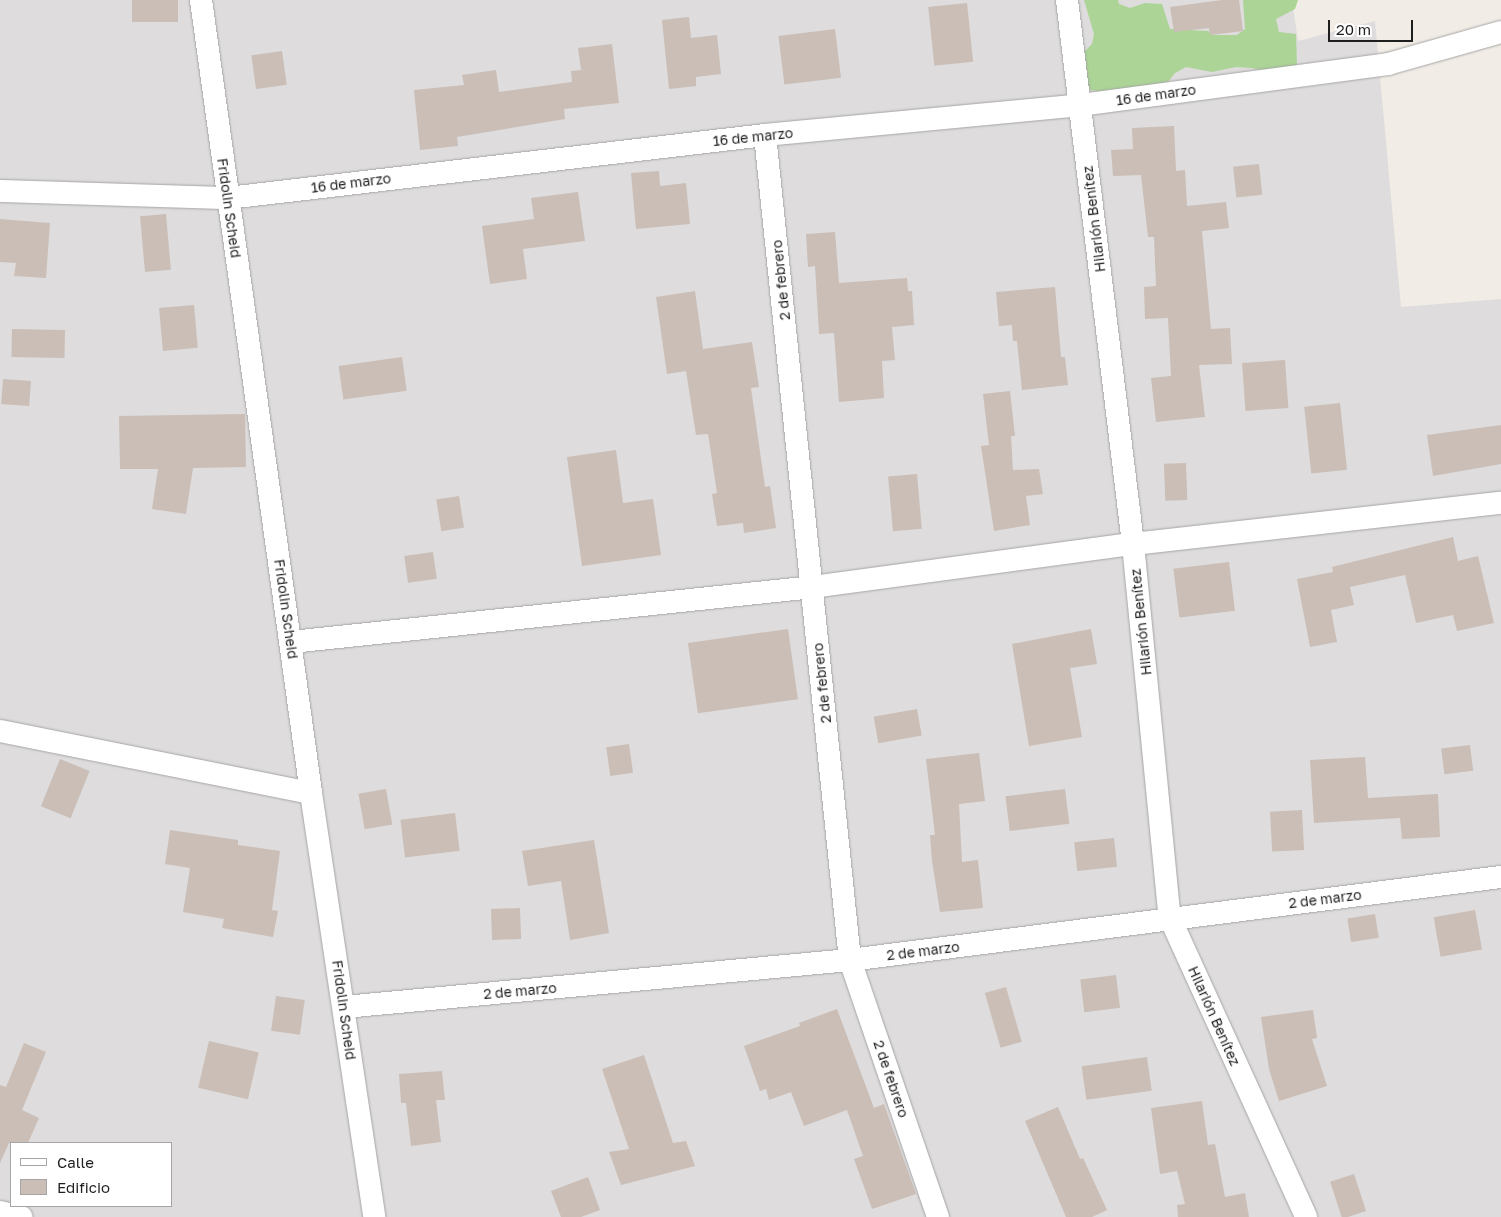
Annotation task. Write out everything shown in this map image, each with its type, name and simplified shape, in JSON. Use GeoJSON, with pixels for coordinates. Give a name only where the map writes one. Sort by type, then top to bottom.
{"type":"FeatureCollection","features":[{"type":"Feature","properties":{"kind":"street","name":"Fridolin Scheid"},"geometry":{"type":"LineString","coordinates":[[201,0],[311,793],[374,1217]]}},
{"type":"Feature","properties":{"kind":"street","name":"Hilarión Benítez"},"geometry":{"type":"LineString","coordinates":[[1067,0],[1133,544],[1170,918],[1306,1217]]}},
{"type":"Feature","properties":{"kind":"street","name":"16 de marzo"},"geometry":{"type":"LineString","coordinates":[[0,192],[228,198],[765,135],[1081,106],[1388,64],[1501,32]]}},
{"type":"Feature","properties":{"kind":"street","name":"2 de febrero"},"geometry":{"type":"LineString","coordinates":[[765,135],[850,960],[938,1217]]}},
{"type":"Feature","properties":{"kind":"street"},"geometry":{"type":"LineString","coordinates":[[291,642],[813,587],[1133,544],[1501,503]]}},
{"type":"Feature","properties":{"kind":"street"},"geometry":{"type":"LineString","coordinates":[[0,731],[311,793]]}},
{"type":"Feature","properties":{"kind":"street","name":"2 de marzo"},"geometry":{"type":"LineString","coordinates":[[344,1007],[850,960],[1501,877]]}},
{"type":"Feature","properties":{"kind":"street"},"geometry":{"type":"LineString","coordinates":[[0,1212],[21,1217]]}},
{"type":"Feature","properties":{"kind":"shaded area"},"geometry":{"type":"Polygon","coordinates":[[[0,0],[1292,0],[1298,41],[1375,21],[1401,307],[1501,299],[1501,1217],[0,1217],[0,0]]]}},
{"type":"Feature","properties":{"kind":"green space"},"geometry":{"type":"Polygon","coordinates":[[[1084,0],[1118,0],[1119,4],[1130,8],[1145,3],[1162,4],[1170,29],[1208,31],[1213,35],[1237,35],[1245,29],[1243,0],[1298,0],[1295,9],[1276,19],[1279,32],[1296,34],[1297,65],[1291,75],[1251,68],[1236,67],[1212,72],[1186,67],[1175,73],[1168,82],[1105,92],[1090,90],[1084,86],[1084,52],[1092,44],[1094,34],[1084,0]]]}},
{"type":"Feature","properties":{"kind":"building"},"geometry":{"type":"Polygon","coordinates":[[[132,0],[178,0],[178,22],[132,22],[132,0]]]}},
{"type":"Feature","properties":{"kind":"building"},"geometry":{"type":"Polygon","coordinates":[[[1222,0],[1239,0],[1243,31],[1210,35],[1209,28],[1174,32],[1170,7],[1222,0]]]}},
{"type":"Feature","properties":{"kind":"building"},"geometry":{"type":"Polygon","coordinates":[[[967,3],[973,62],[934,66],[928,7],[967,3]]]}},
{"type":"Feature","properties":{"kind":"building"},"geometry":{"type":"Polygon","coordinates":[[[689,17],[691,38],[717,35],[721,74],[696,77],[696,86],[669,89],[662,20],[689,17]]]}},
{"type":"Feature","properties":{"kind":"building"},"geometry":{"type":"Polygon","coordinates":[[[835,29],[841,78],[784,85],[778,36],[835,29]]]}},
{"type":"Feature","properties":{"kind":"building"},"geometry":{"type":"Polygon","coordinates":[[[612,44],[619,103],[564,109],[565,119],[457,137],[458,146],[420,150],[414,90],[464,85],[462,75],[496,70],[499,92],[572,82],[571,71],[581,70],[578,48],[612,44]]]}},
{"type":"Feature","properties":{"kind":"building"},"geometry":{"type":"Polygon","coordinates":[[[282,51],[287,85],[256,89],[251,55],[282,51]]]}},
{"type":"Feature","properties":{"kind":"building"},"geometry":{"type":"Polygon","coordinates":[[[1174,126],[1176,171],[1185,170],[1187,206],[1226,202],[1229,228],[1202,231],[1211,329],[1230,328],[1232,364],[1199,365],[1205,417],[1156,422],[1151,378],[1171,376],[1168,318],[1145,319],[1144,287],[1156,286],[1154,237],[1148,237],[1141,175],[1113,176],[1111,150],[1133,149],[1132,128],[1174,126]]]}},
{"type":"Feature","properties":{"kind":"building"},"geometry":{"type":"Polygon","coordinates":[[[1259,164],[1262,195],[1236,198],[1233,167],[1259,164]]]}},
{"type":"Feature","properties":{"kind":"building"},"geometry":{"type":"Polygon","coordinates":[[[659,171],[660,186],[686,183],[690,224],[636,229],[631,173],[659,171]]]}},
{"type":"Feature","properties":{"kind":"building"},"geometry":{"type":"Polygon","coordinates":[[[578,192],[585,241],[523,249],[527,279],[490,284],[482,226],[534,219],[531,198],[578,192]]]}},
{"type":"Feature","properties":{"kind":"building"},"geometry":{"type":"Polygon","coordinates":[[[166,214],[171,270],[145,272],[140,216],[166,214]]]}},
{"type":"Feature","properties":{"kind":"building"},"geometry":{"type":"Polygon","coordinates":[[[0,219],[50,223],[46,278],[14,276],[16,263],[0,262],[0,219]]]}},
{"type":"Feature","properties":{"kind":"building"},"geometry":{"type":"Polygon","coordinates":[[[835,232],[839,283],[907,278],[908,291],[912,291],[914,325],[892,327],[895,360],[882,361],[884,398],[839,402],[834,333],[819,334],[815,266],[808,267],[806,234],[835,232]]]}},
{"type":"Feature","properties":{"kind":"building"},"geometry":{"type":"Polygon","coordinates":[[[1055,287],[1061,357],[1065,357],[1068,385],[1022,390],[1017,341],[1013,341],[1012,325],[999,326],[996,292],[1055,287]]]}},
{"type":"Feature","properties":{"kind":"building"},"geometry":{"type":"Polygon","coordinates":[[[695,291],[703,349],[752,342],[759,387],[751,388],[765,487],[770,486],[776,528],[744,533],[743,523],[717,526],[712,494],[717,493],[708,434],[696,435],[686,371],[667,374],[656,297],[695,291]]]}},
{"type":"Feature","properties":{"kind":"building"},"geometry":{"type":"Polygon","coordinates":[[[194,305],[198,348],[163,351],[159,308],[194,305]]]}},
{"type":"Feature","properties":{"kind":"building"},"geometry":{"type":"Polygon","coordinates":[[[12,329],[65,330],[65,358],[12,357],[12,329]]]}},
{"type":"Feature","properties":{"kind":"building"},"geometry":{"type":"Polygon","coordinates":[[[402,357],[407,391],[343,400],[339,366],[402,357]]]}},
{"type":"Feature","properties":{"kind":"building"},"geometry":{"type":"Polygon","coordinates":[[[1285,360],[1288,408],[1245,411],[1242,363],[1285,360]]]}},
{"type":"Feature","properties":{"kind":"building"},"geometry":{"type":"Polygon","coordinates":[[[3,379],[31,381],[29,406],[1,404],[3,379]]]}},
{"type":"Feature","properties":{"kind":"building"},"geometry":{"type":"Polygon","coordinates":[[[1010,391],[1015,436],[1011,436],[1013,470],[1039,469],[1043,494],[1026,496],[1030,525],[994,531],[981,446],[989,445],[983,394],[1010,391]]]}},
{"type":"Feature","properties":{"kind":"building"},"geometry":{"type":"Polygon","coordinates":[[[1340,403],[1347,470],[1311,473],[1304,407],[1340,403]]]}},
{"type":"Feature","properties":{"kind":"building"},"geometry":{"type":"Polygon","coordinates":[[[245,414],[246,467],[193,468],[186,514],[152,509],[158,469],[120,469],[119,416],[245,414]]]}},
{"type":"Feature","properties":{"kind":"building"},"geometry":{"type":"Polygon","coordinates":[[[1501,425],[1501,464],[1433,476],[1427,435],[1501,425]]]}},
{"type":"Feature","properties":{"kind":"building"},"geometry":{"type":"Polygon","coordinates":[[[616,450],[623,503],[653,499],[661,555],[582,566],[567,457],[616,450]]]}},
{"type":"Feature","properties":{"kind":"building"},"geometry":{"type":"Polygon","coordinates":[[[1186,463],[1187,500],[1165,501],[1164,464],[1186,463]]]}},
{"type":"Feature","properties":{"kind":"building"},"geometry":{"type":"Polygon","coordinates":[[[917,474],[922,529],[893,531],[888,477],[917,474]]]}},
{"type":"Feature","properties":{"kind":"building"},"geometry":{"type":"Polygon","coordinates":[[[459,496],[464,528],[441,531],[436,500],[459,496]]]}},
{"type":"Feature","properties":{"kind":"building"},"geometry":{"type":"Polygon","coordinates":[[[1453,537],[1458,561],[1478,556],[1494,623],[1457,631],[1453,615],[1416,623],[1405,575],[1350,587],[1354,605],[1331,610],[1337,642],[1310,647],[1297,579],[1333,572],[1332,567],[1453,537]]]}},
{"type":"Feature","properties":{"kind":"building"},"geometry":{"type":"Polygon","coordinates":[[[433,552],[437,579],[408,583],[404,556],[433,552]]]}},
{"type":"Feature","properties":{"kind":"building"},"geometry":{"type":"Polygon","coordinates":[[[1229,562],[1235,611],[1179,617],[1173,569],[1229,562]]]}},
{"type":"Feature","properties":{"kind":"building"},"geometry":{"type":"Polygon","coordinates":[[[788,629],[798,699],[698,713],[688,643],[788,629]]]}},
{"type":"Feature","properties":{"kind":"building"},"geometry":{"type":"Polygon","coordinates":[[[1091,629],[1097,664],[1070,668],[1082,737],[1029,746],[1012,644],[1091,629]]]}},
{"type":"Feature","properties":{"kind":"building"},"geometry":{"type":"Polygon","coordinates":[[[917,709],[922,736],[878,743],[874,717],[917,709]]]}},
{"type":"Feature","properties":{"kind":"building"},"geometry":{"type":"Polygon","coordinates":[[[629,744],[633,773],[610,776],[606,747],[629,744]]]}},
{"type":"Feature","properties":{"kind":"building"},"geometry":{"type":"Polygon","coordinates":[[[1470,745],[1473,771],[1444,774],[1441,749],[1470,745]]]}},
{"type":"Feature","properties":{"kind":"building"},"geometry":{"type":"Polygon","coordinates":[[[979,753],[985,801],[959,804],[962,862],[978,860],[983,908],[940,912],[932,861],[930,835],[935,835],[926,759],[979,753]]]}},
{"type":"Feature","properties":{"kind":"building"},"geometry":{"type":"Polygon","coordinates":[[[1365,757],[1368,798],[1438,794],[1440,837],[1402,839],[1400,818],[1314,823],[1310,760],[1365,757]]]}},
{"type":"Feature","properties":{"kind":"building"},"geometry":{"type":"Polygon","coordinates":[[[60,759],[90,771],[71,818],[41,806],[60,759]]]}},
{"type":"Feature","properties":{"kind":"building"},"geometry":{"type":"Polygon","coordinates":[[[386,789],[392,824],[365,829],[358,794],[386,789]]]}},
{"type":"Feature","properties":{"kind":"building"},"geometry":{"type":"Polygon","coordinates":[[[1065,789],[1069,824],[1010,831],[1005,796],[1065,789]]]}},
{"type":"Feature","properties":{"kind":"building"},"geometry":{"type":"Polygon","coordinates":[[[1302,810],[1304,850],[1272,852],[1270,812],[1302,810]]]}},
{"type":"Feature","properties":{"kind":"building"},"geometry":{"type":"Polygon","coordinates":[[[455,813],[460,851],[405,857],[400,820],[455,813]]]}},
{"type":"Feature","properties":{"kind":"building"},"geometry":{"type":"Polygon","coordinates":[[[170,830],[238,840],[238,845],[280,851],[272,910],[278,911],[273,937],[222,928],[224,919],[183,912],[190,868],[165,864],[170,830]]]}},
{"type":"Feature","properties":{"kind":"building"},"geometry":{"type":"Polygon","coordinates":[[[1114,838],[1117,867],[1077,871],[1074,842],[1114,838]]]}},
{"type":"Feature","properties":{"kind":"building"},"geometry":{"type":"Polygon","coordinates":[[[594,840],[609,933],[570,940],[561,881],[528,886],[522,851],[594,840]]]}},
{"type":"Feature","properties":{"kind":"building"},"geometry":{"type":"Polygon","coordinates":[[[520,908],[521,939],[492,940],[491,909],[520,908]]]}},
{"type":"Feature","properties":{"kind":"building"},"geometry":{"type":"Polygon","coordinates":[[[1475,910],[1482,949],[1441,957],[1434,917],[1475,910]]]}},
{"type":"Feature","properties":{"kind":"building"},"geometry":{"type":"Polygon","coordinates":[[[1375,914],[1379,938],[1351,942],[1347,918],[1375,914]]]}},
{"type":"Feature","properties":{"kind":"building"},"geometry":{"type":"Polygon","coordinates":[[[1116,975],[1120,1008],[1084,1012],[1080,979],[1116,975]]]}},
{"type":"Feature","properties":{"kind":"building"},"geometry":{"type":"Polygon","coordinates":[[[1006,987],[1022,1042],[1001,1048],[985,993],[1006,987]]]}},
{"type":"Feature","properties":{"kind":"building"},"geometry":{"type":"Polygon","coordinates":[[[276,996],[305,1000],[300,1035],[271,1031],[276,996]]]}},
{"type":"Feature","properties":{"kind":"building"},"geometry":{"type":"Polygon","coordinates":[[[837,1009],[874,1108],[884,1104],[916,1194],[872,1209],[854,1159],[863,1156],[847,1110],[804,1126],[791,1092],[769,1100],[766,1089],[760,1091],[744,1046],[800,1026],[799,1023],[837,1009]]]}},
{"type":"Feature","properties":{"kind":"building"},"geometry":{"type":"Polygon","coordinates":[[[1313,1010],[1317,1038],[1312,1039],[1327,1086],[1279,1101],[1269,1069],[1261,1017],[1313,1010]]]}},
{"type":"Feature","properties":{"kind":"building"},"geometry":{"type":"Polygon","coordinates":[[[209,1041],[259,1052],[248,1099],[198,1088],[209,1041]]]}},
{"type":"Feature","properties":{"kind":"building"},"geometry":{"type":"Polygon","coordinates":[[[24,1043],[46,1052],[22,1110],[39,1118],[28,1142],[10,1142],[0,1163],[0,1085],[6,1087],[24,1043]]]}},
{"type":"Feature","properties":{"kind":"building"},"geometry":{"type":"Polygon","coordinates":[[[644,1055],[673,1143],[686,1141],[695,1166],[621,1185],[609,1152],[629,1149],[602,1069],[644,1055]]]}},
{"type":"Feature","properties":{"kind":"building"},"geometry":{"type":"Polygon","coordinates":[[[1147,1057],[1152,1091],[1086,1100],[1082,1066],[1147,1057]]]}},
{"type":"Feature","properties":{"kind":"building"},"geometry":{"type":"Polygon","coordinates":[[[442,1071],[445,1100],[436,1100],[441,1142],[411,1146],[406,1103],[401,1103],[399,1074],[442,1071]]]}},
{"type":"Feature","properties":{"kind":"building"},"geometry":{"type":"Polygon","coordinates":[[[1202,1101],[1208,1145],[1215,1144],[1225,1197],[1245,1193],[1249,1217],[1178,1217],[1177,1205],[1185,1204],[1177,1171],[1160,1174],[1151,1108],[1202,1101]]]}},
{"type":"Feature","properties":{"kind":"building"},"geometry":{"type":"Polygon","coordinates":[[[1058,1107],[1080,1159],[1083,1158],[1107,1210],[1092,1217],[1066,1217],[1025,1121],[1058,1107]]]}},
{"type":"Feature","properties":{"kind":"building"},"geometry":{"type":"Polygon","coordinates":[[[1354,1174],[1366,1211],[1342,1217],[1330,1182],[1354,1174]]]}},
{"type":"Feature","properties":{"kind":"building"},"geometry":{"type":"Polygon","coordinates":[[[588,1177],[600,1210],[581,1217],[561,1217],[551,1191],[588,1177]]]}}]}
